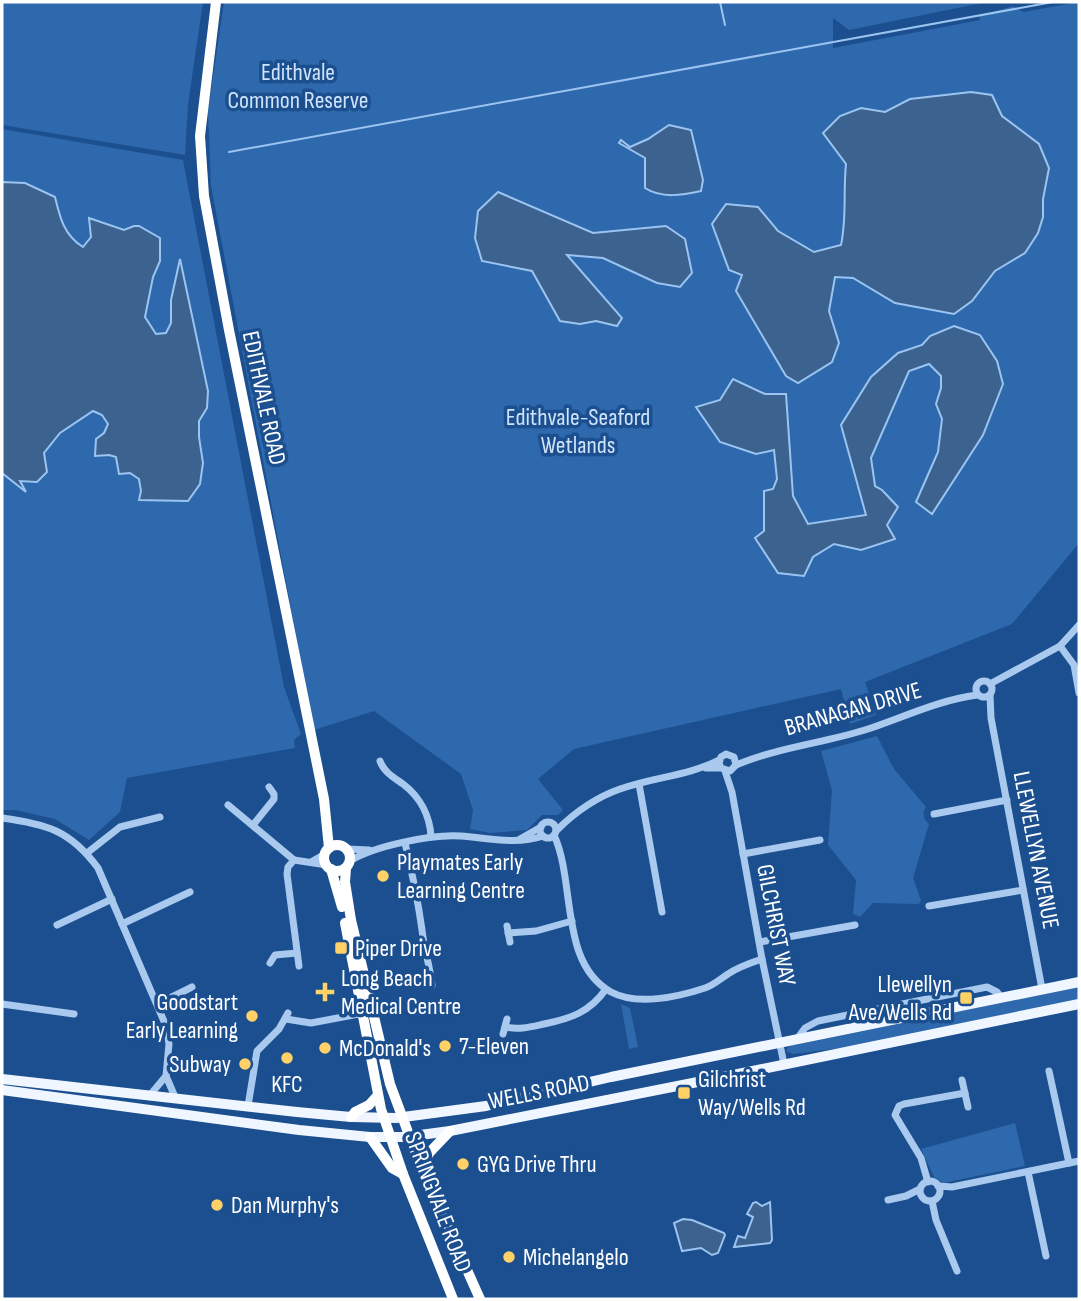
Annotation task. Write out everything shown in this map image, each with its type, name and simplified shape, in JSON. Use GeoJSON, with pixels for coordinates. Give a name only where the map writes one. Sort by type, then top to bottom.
{"type":"FeatureCollection","features":[{"type":"Feature","properties":{"kind":"highway","name":"EDITHVALE ROAD"},"geometry":{"type":"LineString","coordinates":[[216,2],[200,136],[204,196],[324,799],[328,859],[340,895],[384,1119]]}},
{"type":"Feature","properties":{"kind":"highway","name":"EDITHVALE ROAD"},"geometry":{"type":"LineString","coordinates":[[324,799],[348,864]]}},
{"type":"Feature","properties":{"kind":"highway"},"geometry":{"type":"LineString","coordinates":[[344,848],[328,859],[339,871],[348,864]]}},
{"type":"Feature","properties":{"kind":"highway"},"geometry":{"type":"LineString","coordinates":[[348,864],[347,901],[387,1075],[401,1118]]}},
{"type":"Feature","properties":{"kind":"highway"},"geometry":{"type":"LineString","coordinates":[[351,1117],[378,1095]]}},
{"type":"Feature","properties":{"kind":"highway","name":"SPRINGVALE ROAD"},"geometry":{"type":"LineString","coordinates":[[401,1118],[481,1299]]}},
{"type":"Feature","properties":{"kind":"highway","name":"SPRINGVALE ROAD"},"geometry":{"type":"LineString","coordinates":[[384,1119],[453,1299]]}},
{"type":"Feature","properties":{"kind":"highway"},"geometry":{"type":"LineString","coordinates":[[421,1167],[430,1152],[450,1131]]}},
{"type":"Feature","properties":{"kind":"highway"},"geometry":{"type":"LineString","coordinates":[[370,1138],[392,1168],[403,1174]]}},
{"type":"Feature","properties":{"kind":"main road","name":"WELLS ROAD"},"geometry":{"type":"LineString","coordinates":[[2,1079],[351,1117],[401,1118],[486,1106],[600,1079],[1079,982]]}},
{"type":"Feature","properties":{"kind":"main road","name":"WELLS ROAD"},"geometry":{"type":"LineString","coordinates":[[2,1090],[370,1138],[409,1137],[1079,1004]]}},
{"type":"Feature","properties":{"kind":"street","name":"BRANAGAN DRIVE"},"geometry":{"type":"LineString","coordinates":[[344,848],[373,850],[431,837],[529,840],[551,833],[600,797],[639,783],[728,765],[854,733],[960,697],[984,692],[1004,677],[1060,646],[1079,625]]}},
{"type":"Feature","properties":{"kind":"street"},"geometry":{"type":"LineString","coordinates":[[1060,646],[1074,665],[1079,693]]}},
{"type":"Feature","properties":{"kind":"street","name":"LLEWELLYN AVENUE"},"geometry":{"type":"LineString","coordinates":[[984,692],[992,718],[1042,989]]}},
{"type":"Feature","properties":{"kind":"street"},"geometry":{"type":"LineString","coordinates":[[380,761],[387,773],[418,799],[427,815],[431,837]]}},
{"type":"Feature","properties":{"kind":"street","name":"GILCHRIST WAY"},"geometry":{"type":"LineString","coordinates":[[728,765],[762,959],[784,1064]]}},
{"type":"Feature","properties":{"kind":"street"},"geometry":{"type":"LineString","coordinates":[[639,783],[662,912]]}},
{"type":"Feature","properties":{"kind":"street"},"geometry":{"type":"LineString","coordinates":[[253,825],[274,799],[273,791],[269,787]]}},
{"type":"Feature","properties":{"kind":"street"},"geometry":{"type":"LineString","coordinates":[[934,814],[1007,800]]}},
{"type":"Feature","properties":{"kind":"street"},"geometry":{"type":"LineString","coordinates":[[228,805],[293,860],[310,862],[328,859]]}},
{"type":"Feature","properties":{"kind":"street"},"geometry":{"type":"LineString","coordinates":[[87,853],[120,827],[160,817]]}},
{"type":"Feature","properties":{"kind":"street"},"geometry":{"type":"LineString","coordinates":[[2,818],[39,823],[58,830],[87,853],[98,868],[158,1004],[169,1044],[166,1076],[175,1097]]}},
{"type":"Feature","properties":{"kind":"street","name":"BRANAGAN DRIVE"},"geometry":{"type":"LineString","coordinates":[[519,839],[547,822],[551,833]]}},
{"type":"Feature","properties":{"kind":"street"},"geometry":{"type":"LineString","coordinates":[[541,827],[551,833],[560,855],[577,948],[583,965],[606,989],[622,998],[637,1000],[698,990],[714,984],[740,966],[762,959]]}},
{"type":"Feature","properties":{"kind":"street"},"geometry":{"type":"LineString","coordinates":[[743,853],[820,840]]}},
{"type":"Feature","properties":{"kind":"street"},"geometry":{"type":"LineString","coordinates":[[405,843],[420,908],[432,985]]}},
{"type":"Feature","properties":{"kind":"street","name":"BRANAGAN DRIVE"},"geometry":{"type":"LineString","coordinates":[[348,864],[373,850]]}},
{"type":"Feature","properties":{"kind":"street"},"geometry":{"type":"LineString","coordinates":[[293,860],[287,874],[299,965]]}},
{"type":"Feature","properties":{"kind":"street"},"geometry":{"type":"LineString","coordinates":[[929,906],[1023,890]]}},
{"type":"Feature","properties":{"kind":"street"},"geometry":{"type":"LineString","coordinates":[[122,924],[190,892]]}},
{"type":"Feature","properties":{"kind":"street"},"geometry":{"type":"LineString","coordinates":[[57,925],[112,899]]}},
{"type":"Feature","properties":{"kind":"street"},"geometry":{"type":"LineString","coordinates":[[508,934],[536,931],[572,921]]}},
{"type":"Feature","properties":{"kind":"street"},"geometry":{"type":"LineString","coordinates":[[760,942],[855,925]]}},
{"type":"Feature","properties":{"kind":"street"},"geometry":{"type":"LineString","coordinates":[[270,963],[275,956],[297,953]]}},
{"type":"Feature","properties":{"kind":"street"},"geometry":{"type":"LineString","coordinates":[[158,1004],[192,987]]}},
{"type":"Feature","properties":{"kind":"street"},"geometry":{"type":"LineString","coordinates":[[505,1027],[520,1029],[574,1016],[594,1004],[606,989]]}},
{"type":"Feature","properties":{"kind":"street"},"geometry":{"type":"LineString","coordinates":[[2,1004],[74,1014]]}},
{"type":"Feature","properties":{"kind":"street"},"geometry":{"type":"LineString","coordinates":[[248,1106],[257,1051],[287,1016],[311,1023],[374,1010]]}},
{"type":"Feature","properties":{"kind":"street"},"geometry":{"type":"LineString","coordinates":[[1049,1071],[1069,1163]]}},
{"type":"Feature","properties":{"kind":"street"},"geometry":{"type":"LineString","coordinates":[[150,1095],[166,1076]]}},
{"type":"Feature","properties":{"kind":"street"},"geometry":{"type":"LineString","coordinates":[[962,1080],[968,1107]]}},
{"type":"Feature","properties":{"kind":"street"},"geometry":{"type":"LineString","coordinates":[[939,1191],[928,1182],[925,1166],[895,1115],[896,1110],[904,1104],[965,1093]]}},
{"type":"Feature","properties":{"kind":"street"},"geometry":{"type":"LineString","coordinates":[[932,1201],[939,1191],[952,1187],[1079,1161]]}},
{"type":"Feature","properties":{"kind":"street"},"geometry":{"type":"LineString","coordinates":[[1028,1171],[1046,1256]]}},
{"type":"Feature","properties":{"kind":"street"},"geometry":{"type":"LineString","coordinates":[[888,1200],[921,1193],[928,1182]]}},
{"type":"Feature","properties":{"kind":"street"},"geometry":{"type":"LineString","coordinates":[[921,1193],[932,1201],[936,1220],[957,1271]]}},
{"type":"Feature","properties":{"kind":"green space"},"geometry":{"type":"Polygon","coordinates":[[[2,2],[203,2],[188,104],[185,155],[2,125],[2,2]]]}},
{"type":"Feature","properties":{"kind":"green space","name":"Edithvale-Seaford Wetlands"},"geometry":{"type":"Polygon","coordinates":[[[224,2],[987,2],[849,30],[833,18],[833,48],[980,20],[979,16],[1013,6],[1023,12],[1079,2],[1079,543],[1012,624],[865,682],[876,715],[850,724],[841,689],[574,749],[538,779],[563,810],[558,815],[542,815],[527,830],[490,833],[470,829],[473,810],[461,774],[374,711],[314,730],[211,186],[208,111],[224,2]]]}},
{"type":"Feature","properties":{"kind":"green space"},"geometry":{"type":"Polygon","coordinates":[[[2,129],[183,160],[284,687],[301,734],[294,740],[295,748],[127,778],[120,812],[89,840],[55,819],[15,810],[2,810],[2,129]]]}},
{"type":"Feature","properties":{"kind":"green space"},"geometry":{"type":"Polygon","coordinates":[[[877,736],[894,769],[926,807],[924,816],[929,824],[913,878],[921,900],[919,904],[873,903],[860,917],[853,914],[856,880],[828,845],[832,790],[821,751],[877,736]]]}},
{"type":"Feature","properties":{"kind":"green space"},"geometry":{"type":"Polygon","coordinates":[[[1079,987],[1079,1000],[849,1047],[793,1054],[786,1051],[789,1046],[1079,987]]]}},
{"type":"Feature","properties":{"kind":"green space"},"geometry":{"type":"Polygon","coordinates":[[[621,1004],[630,1008],[638,1047],[629,1049],[621,1004]]]}},
{"type":"Feature","properties":{"kind":"green space"},"geometry":{"type":"Polygon","coordinates":[[[1015,1123],[1025,1166],[943,1183],[934,1177],[921,1149],[1015,1123]]]}},
{"type":"Feature","properties":{"kind":"shaded area"},"geometry":{"type":"Polygon","coordinates":[[[971,92],[992,95],[1002,116],[1039,144],[1049,168],[1043,199],[1043,217],[1038,233],[1025,253],[995,271],[972,301],[954,314],[895,303],[853,278],[835,277],[829,311],[839,343],[832,362],[798,383],[786,376],[736,291],[742,275],[729,270],[712,224],[726,204],[758,207],[778,231],[814,252],[841,245],[846,164],[823,133],[840,116],[861,108],[885,112],[910,99],[971,92]]]}},
{"type":"Feature","properties":{"kind":"shaded area"},"geometry":{"type":"Polygon","coordinates":[[[669,125],[691,130],[703,180],[701,191],[665,195],[645,188],[645,158],[619,143],[621,140],[630,147],[669,125]]]}},
{"type":"Feature","properties":{"kind":"shaded area"},"geometry":{"type":"Polygon","coordinates":[[[2,182],[25,183],[55,197],[67,231],[83,247],[91,237],[89,218],[124,230],[139,226],[160,238],[160,261],[153,277],[145,317],[156,334],[166,333],[171,323],[171,300],[180,259],[208,391],[207,408],[199,421],[203,463],[200,484],[188,501],[139,500],[139,479],[130,473],[119,474],[116,457],[95,456],[96,439],[104,433],[108,424],[102,415],[93,411],[60,433],[44,453],[47,472],[37,482],[20,481],[26,492],[2,473],[2,182]]]}},
{"type":"Feature","properties":{"kind":"shaded area"},"geometry":{"type":"Polygon","coordinates":[[[498,192],[593,233],[666,226],[685,239],[692,273],[680,287],[657,283],[603,258],[567,255],[622,318],[617,326],[596,321],[580,324],[560,321],[532,271],[482,261],[475,238],[478,211],[498,192]]]}},
{"type":"Feature","properties":{"kind":"shaded area"},"geometry":{"type":"Polygon","coordinates":[[[954,326],[980,335],[997,361],[1003,384],[983,435],[932,514],[916,502],[938,452],[942,419],[936,404],[941,388],[941,376],[929,364],[909,371],[871,458],[875,486],[898,507],[887,525],[895,539],[861,550],[834,544],[813,557],[804,576],[778,573],[755,538],[764,531],[764,491],[773,489],[777,479],[774,450],[756,454],[720,442],[696,407],[720,400],[733,379],[765,394],[786,394],[793,496],[808,524],[866,515],[841,425],[871,377],[898,353],[922,345],[930,336],[954,326]]]}},
{"type":"Feature","properties":{"kind":"shaded area"},"geometry":{"type":"Polygon","coordinates":[[[756,1202],[762,1206],[770,1202],[772,1240],[770,1243],[734,1247],[738,1236],[745,1238],[753,1217],[747,1214],[756,1202]]]}},
{"type":"Feature","properties":{"kind":"shaded area"},"geometry":{"type":"Polygon","coordinates":[[[683,1219],[724,1233],[718,1253],[712,1255],[701,1248],[682,1251],[674,1223],[683,1219]]]}},
{"type":"Feature","properties":{"kind":"waterway"},"geometry":{"type":"LineString","coordinates":[[720,2],[725,25]]}},
{"type":"Feature","properties":{"kind":"waterway"},"geometry":{"type":"LineString","coordinates":[[229,152],[1053,2]]}},
{"type":"Feature","properties":{"kind":"place","name":"Playmates Early Learning Centre"},"geometry":{"type":"Point","coordinates":[383,876]}},
{"type":"Feature","properties":{"kind":"place","name":"Piper Drive"},"geometry":{"type":"Point","coordinates":[341,948]}},
{"type":"Feature","properties":{"kind":"place","name":"Long Beach Medical Centre"},"geometry":{"type":"Point","coordinates":[325,992]}},
{"type":"Feature","properties":{"kind":"place","name":"Llewellyn Ave/Wells Rd"},"geometry":{"type":"Point","coordinates":[966,998]}},
{"type":"Feature","properties":{"kind":"place","name":"Goodstart Early Learning"},"geometry":{"type":"Point","coordinates":[252,1016]}},
{"type":"Feature","properties":{"kind":"place","name":"7-Eleven"},"geometry":{"type":"Point","coordinates":[445,1046]}},
{"type":"Feature","properties":{"kind":"place","name":"McDonald's"},"geometry":{"type":"Point","coordinates":[325,1048]}},
{"type":"Feature","properties":{"kind":"place","name":"KFC"},"geometry":{"type":"Point","coordinates":[287,1058]}},
{"type":"Feature","properties":{"kind":"place","name":"Subway"},"geometry":{"type":"Point","coordinates":[245,1064]}},
{"type":"Feature","properties":{"kind":"place","name":"Gilchrist Way/Wells Rd"},"geometry":{"type":"Point","coordinates":[684,1093]}},
{"type":"Feature","properties":{"kind":"place","name":"GYG Drive Thru"},"geometry":{"type":"Point","coordinates":[463,1164]}},
{"type":"Feature","properties":{"kind":"place","name":"Dan Murphy's"},"geometry":{"type":"Point","coordinates":[217,1205]}},
{"type":"Feature","properties":{"kind":"place","name":"Michelangelo"},"geometry":{"type":"Point","coordinates":[509,1257]}},
{"type":"Feature","properties":{"kind":"park label","name":"Edithvale Common Reserve"},"geometry":{"type":"Point","coordinates":[298,86]}}]}
